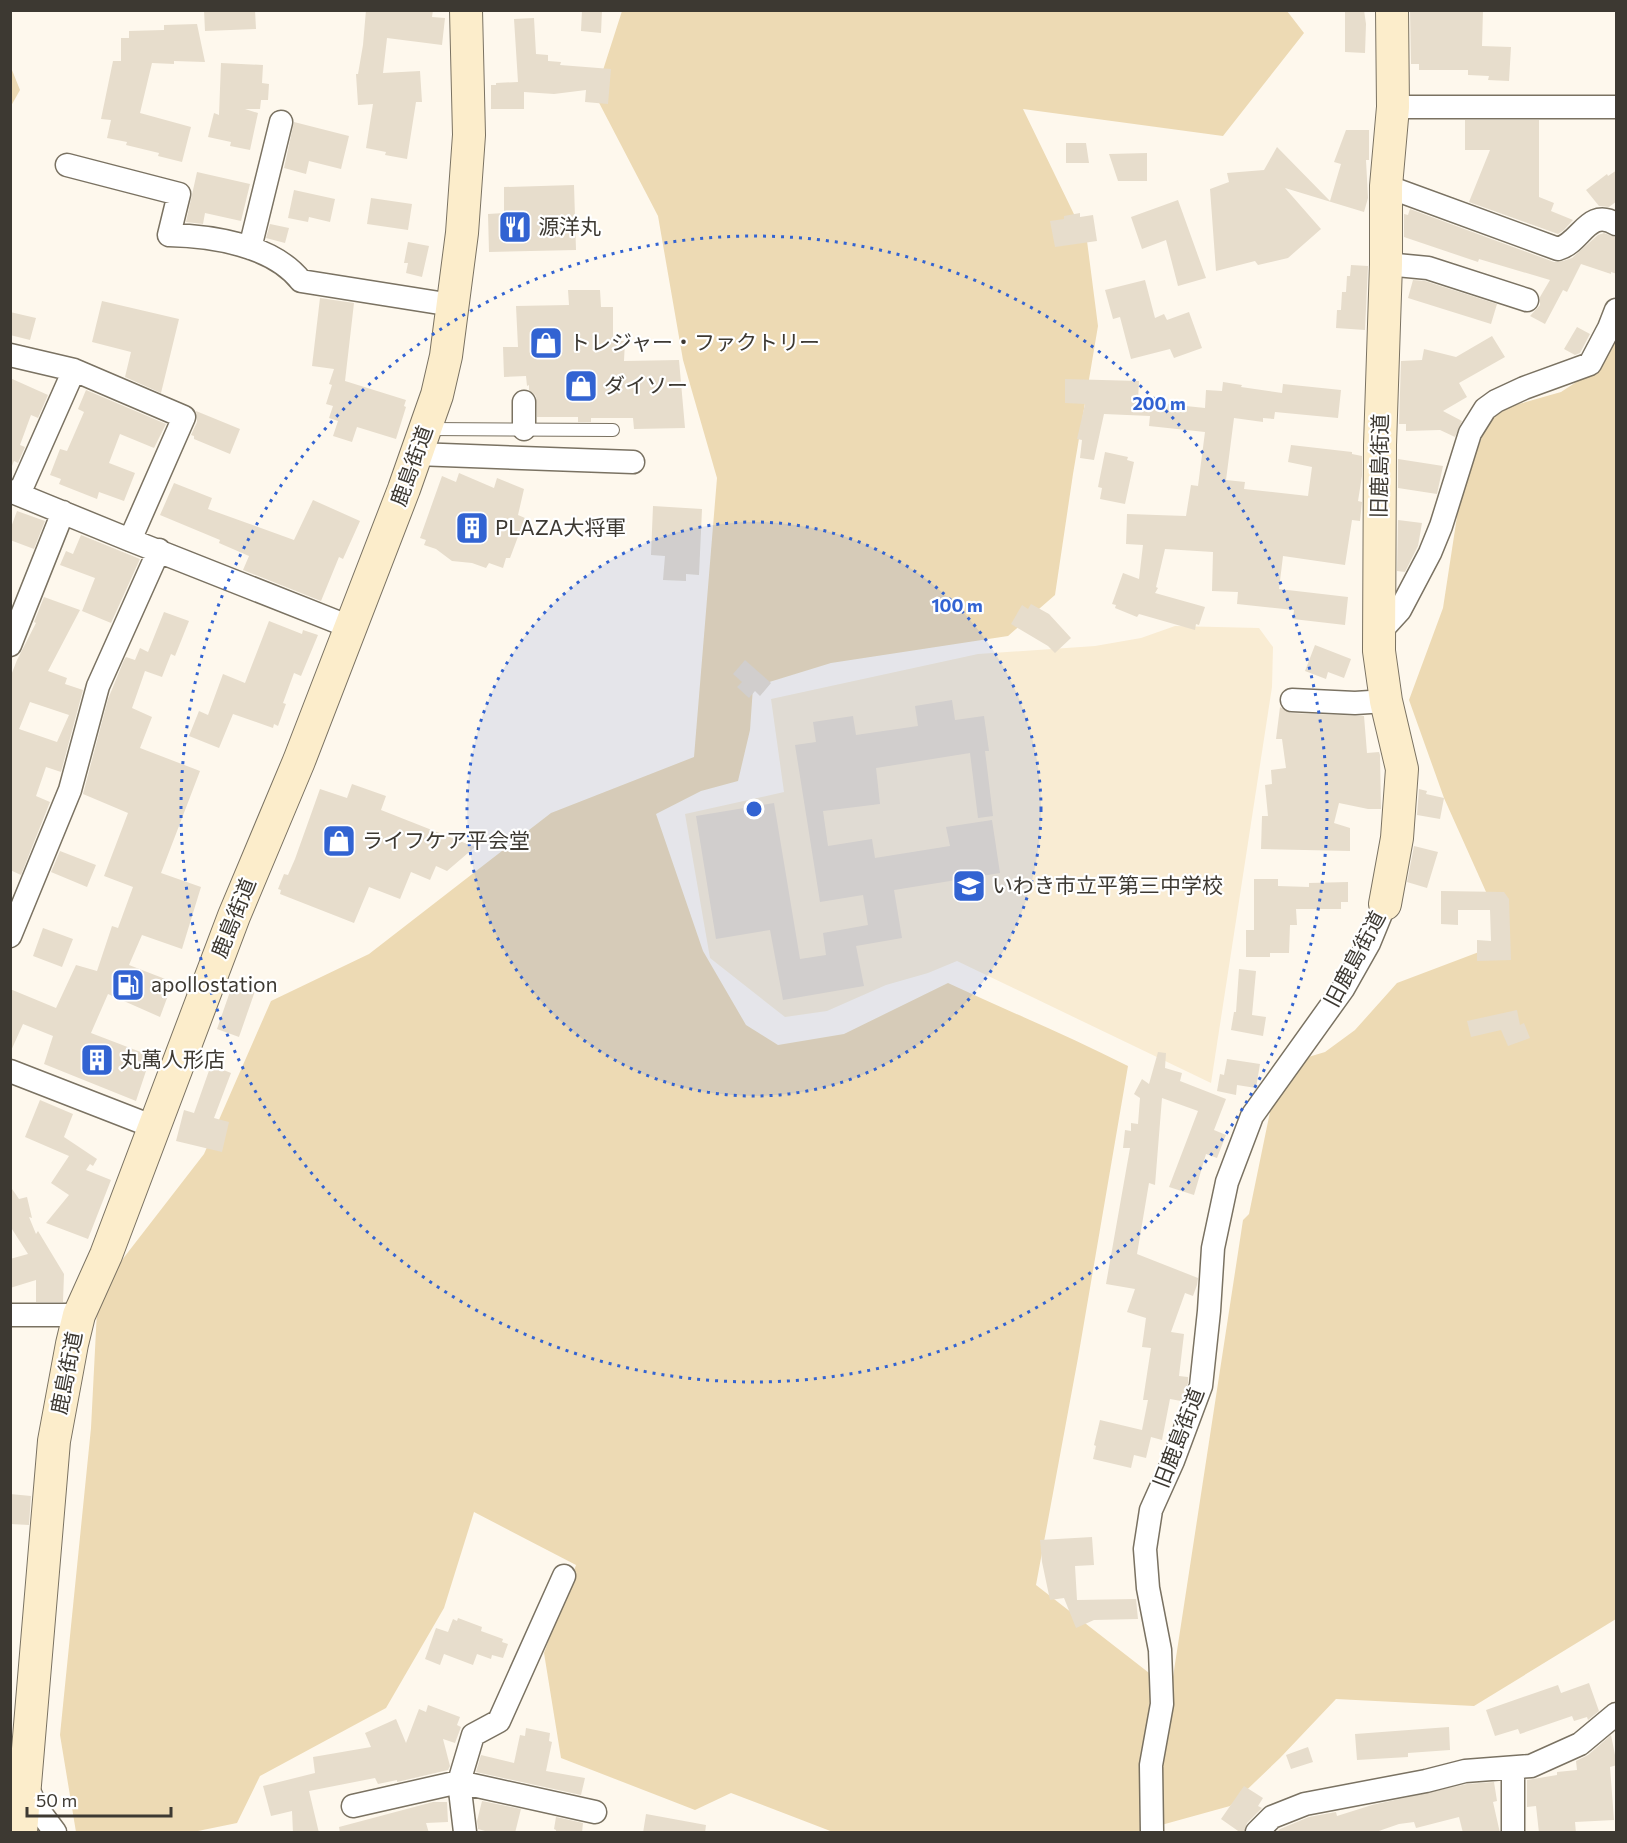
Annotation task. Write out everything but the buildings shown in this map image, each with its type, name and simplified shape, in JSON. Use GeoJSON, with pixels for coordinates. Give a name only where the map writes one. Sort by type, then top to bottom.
{"type":"FeatureCollection","features":[{"type":"Feature","properties":{"kind":"street","name":"鹿島街道"},"geometry":{"type":"LineString","coordinates":[[21,1833],[54,1441],[79,1315],[106,1255],[234,916],[299,761],[421,441],[446,356],[462,233],[470,135],[466,10]]}},
{"type":"Feature","properties":{"kind":"street","name":"旧鹿島街道"},"geometry":{"type":"LineString","coordinates":[[1152,1833],[1151,1765],[1162,1704],[1160,1650],[1148,1588],[1145,1550],[1151,1510],[1173,1461],[1201,1386],[1213,1248],[1227,1182],[1252,1116],[1343,989],[1368,943],[1385,904],[1397,838],[1402,769],[1386,701],[1379,651],[1380,445],[1386,264],[1386,186],[1393,107],[1392,10]]}},
{"type":"Feature","properties":{"kind":"street"},"geometry":{"type":"LineString","coordinates":[[1393,107],[1617,107]]}},
{"type":"Feature","properties":{"kind":"street"},"geometry":{"type":"LineString","coordinates":[[250,248],[281,122]]}},
{"type":"Feature","properties":{"kind":"street"},"geometry":{"type":"LineString","coordinates":[[67,165],[179,194],[169,236],[212,238],[250,248],[273,258],[295,273],[301,281],[452,305]]}},
{"type":"Feature","properties":{"kind":"street"},"geometry":{"type":"LineString","coordinates":[[1386,186],[1558,249],[1566,247],[1593,221],[1609,219],[1617,224]]}},
{"type":"Feature","properties":{"kind":"street"},"geometry":{"type":"LineString","coordinates":[[1386,264],[1428,268],[1527,300]]}},
{"type":"Feature","properties":{"kind":"street"},"geometry":{"type":"LineString","coordinates":[[1379,633],[1400,610],[1430,553],[1441,526],[1470,433],[1485,409],[1496,401],[1524,388],[1590,364],[1617,310]]}},
{"type":"Feature","properties":{"kind":"street"},"geometry":{"type":"LineString","coordinates":[[10,355],[74,370],[184,417],[130,540]]}},
{"type":"Feature","properties":{"kind":"street"},"geometry":{"type":"LineString","coordinates":[[74,370],[15,492],[350,627]]}},
{"type":"Feature","properties":{"kind":"street"},"geometry":{"type":"LineString","coordinates":[[524,429],[526,395]]}},
{"type":"Feature","properties":{"kind":"street"},"geometry":{"type":"LineString","coordinates":[[421,441],[633,462]]}},
{"type":"Feature","properties":{"kind":"street"},"geometry":{"type":"LineString","coordinates":[[10,645],[63,513]]}},
{"type":"Feature","properties":{"kind":"street"},"geometry":{"type":"LineString","coordinates":[[10,936],[70,790],[98,686],[159,550]]}},
{"type":"Feature","properties":{"kind":"street"},"geometry":{"type":"LineString","coordinates":[[1292,700],[1355,703],[1386,701]]}},
{"type":"Feature","properties":{"kind":"street"},"geometry":{"type":"LineString","coordinates":[[10,1071],[154,1127]]}},
{"type":"Feature","properties":{"kind":"street"},"geometry":{"type":"LineString","coordinates":[[10,1315],[79,1315]]}},
{"type":"Feature","properties":{"kind":"street"},"geometry":{"type":"LineString","coordinates":[[465,1833],[459,1782],[473,1735],[500,1721],[564,1575]]}},
{"type":"Feature","properties":{"kind":"street"},"geometry":{"type":"LineString","coordinates":[[1257,1833],[1272,1817],[1305,1804],[1426,1781],[1465,1771],[1531,1766],[1580,1744],[1617,1714]]}},
{"type":"Feature","properties":{"kind":"street"},"geometry":{"type":"LineString","coordinates":[[1513,1768],[1513,1833]]}},
{"type":"Feature","properties":{"kind":"street"},"geometry":{"type":"LineString","coordinates":[[25,1781],[37,1808],[55,1833]]}},
{"type":"Feature","properties":{"kind":"street"},"geometry":{"type":"LineString","coordinates":[[352,1806],[459,1782],[595,1812]]}},
{"type":"Feature","properties":{"kind":"lane"},"geometry":{"type":"LineString","coordinates":[[421,441],[524,429],[613,430]]}},
{"type":"Feature","properties":{"kind":"shaded area"},"geometry":{"type":"Polygon","coordinates":[[[622,11],[1287,11],[1304,33],[1223,136],[1023,109],[1087,241],[1098,326],[1055,595],[1008,636],[831,663],[753,687],[750,730],[738,781],[701,791],[656,814],[703,951],[746,1025],[778,1045],[844,1034],[948,983],[1128,1066],[1036,1585],[1171,1690],[1243,1220],[1249,1214],[1271,1107],[1295,1061],[1325,1052],[1355,1030],[1397,983],[1508,941],[1444,798],[1409,700],[1443,608],[1460,497],[1491,412],[1561,392],[1590,373],[1616,335],[1616,1619],[1474,1706],[1336,1699],[1230,1806],[1136,1832],[833,1832],[731,1793],[695,1810],[561,1758],[544,1653],[576,1565],[474,1512],[444,1608],[386,1708],[260,1776],[237,1823],[193,1832],[76,1832],[60,1735],[91,1428],[98,1291],[204,1154],[271,1001],[369,954],[551,813],[694,757],[717,478],[683,360],[658,216],[595,95],[622,11]]]}},
{"type":"Feature","properties":{"kind":"shaded area"},"geometry":{"type":"Polygon","coordinates":[[[10,65],[20,90],[11,106],[10,106],[10,65]]]}},
{"type":"Feature","properties":{"kind":"shaded area","name":"いわき市立平第三中学校"},"geometry":{"type":"Polygon","coordinates":[[[1175,626],[1259,628],[1273,647],[1272,687],[1211,1083],[957,961],[928,973],[886,985],[827,1011],[785,1017],[710,958],[685,814],[784,792],[771,699],[978,654],[1095,646],[1141,638],[1175,626]]]}},
{"type":"Feature","properties":{"kind":"place","name":"源洋丸"},"geometry":{"type":"Point","coordinates":[515,227]}},
{"type":"Feature","properties":{"kind":"place","name":"トレジャー・ファクトリー"},"geometry":{"type":"Point","coordinates":[546,343]}},
{"type":"Feature","properties":{"kind":"place","name":"ダイソー"},"geometry":{"type":"Point","coordinates":[581,386]}},
{"type":"Feature","properties":{"kind":"place","name":"PLAZA大将軍"},"geometry":{"type":"Point","coordinates":[472,528]}},
{"type":"Feature","properties":{"kind":"place","name":"ライフケア平会堂"},"geometry":{"type":"Point","coordinates":[339,841]}},
{"type":"Feature","properties":{"kind":"place","name":"いわき市立平第三中学校"},"geometry":{"type":"Point","coordinates":[969,886]}},
{"type":"Feature","properties":{"kind":"place","name":"apollostation"},"geometry":{"type":"Point","coordinates":[128,985]}},
{"type":"Feature","properties":{"kind":"place","name":"丸萬人形店"},"geometry":{"type":"Point","coordinates":[97,1060]}}]}
